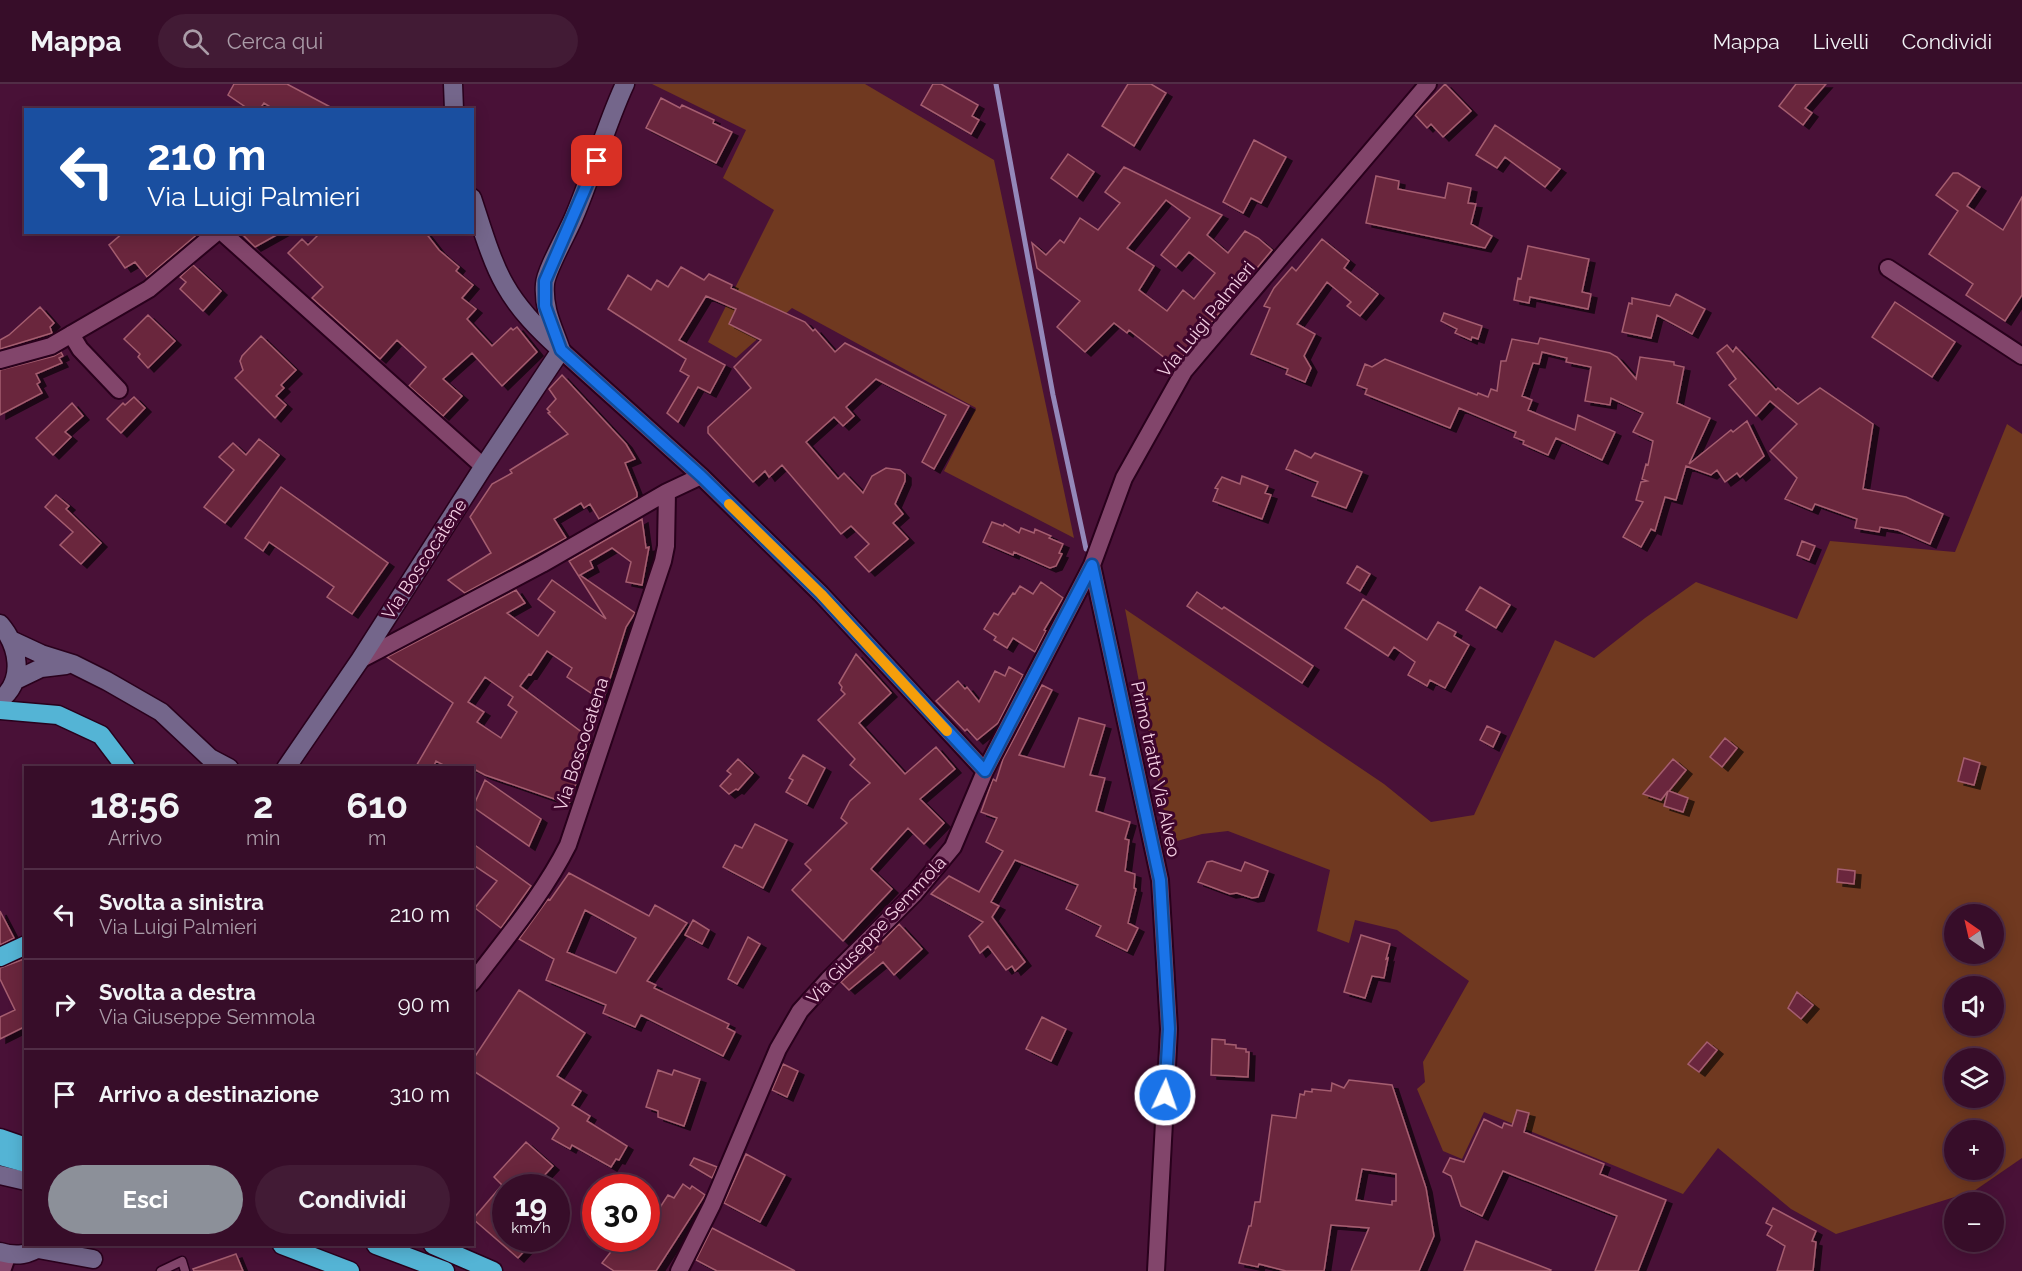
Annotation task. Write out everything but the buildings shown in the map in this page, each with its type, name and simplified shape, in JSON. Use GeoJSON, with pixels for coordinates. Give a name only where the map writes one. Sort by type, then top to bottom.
{"type":"FeatureCollection","features":[{"type":"Feature","properties":{"kind":"highway"},"geometry":{"type":"LineString","coordinates":[[0,710],[58,715],[101,735],[124,766]]}},
{"type":"Feature","properties":{"kind":"highway"},"geometry":{"type":"LineString","coordinates":[[0,957],[24,946]]}},
{"type":"Feature","properties":{"kind":"highway"},"geometry":{"type":"LineString","coordinates":[[0,1128],[24,1135]]}},
{"type":"Feature","properties":{"kind":"highway"},"geometry":{"type":"LineString","coordinates":[[0,1138],[24,1147]]}},
{"type":"Feature","properties":{"kind":"highway"},"geometry":{"type":"LineString","coordinates":[[0,1156],[24,1175]]}},
{"type":"Feature","properties":{"kind":"highway"},"geometry":{"type":"LineString","coordinates":[[285,1246],[350,1271]]}},
{"type":"Feature","properties":{"kind":"highway"},"geometry":{"type":"LineString","coordinates":[[379,1246],[445,1271]]}},
{"type":"Feature","properties":{"kind":"highway"},"geometry":{"type":"LineString","coordinates":[[435,1246],[493,1271]]}},
{"type":"Feature","properties":{"kind":"street"},"geometry":{"type":"LineString","coordinates":[[453,84],[454,108]]}},
{"type":"Feature","properties":{"kind":"street"},"geometry":{"type":"LineString","coordinates":[[561,350],[545,306],[545,281],[575,216],[597,161],[614,107],[625,84]]}},
{"type":"Feature","properties":{"kind":"street","name":"Via Luigi Palmieri"},"geometry":{"type":"LineString","coordinates":[[985,771],[1092,565],[1124,478],[1185,371],[1428,84]]}},
{"type":"Feature","properties":{"kind":"street"},"geometry":{"type":"LineString","coordinates":[[474,204],[504,285],[535,327],[701,476],[821,594],[985,771]]}},
{"type":"Feature","properties":{"kind":"street"},"geometry":{"type":"LineString","coordinates":[[0,360],[51,346],[149,289],[215,234]]}},
{"type":"Feature","properties":{"kind":"street"},"geometry":{"type":"LineString","coordinates":[[224,234],[484,467]]}},
{"type":"Feature","properties":{"kind":"street"},"geometry":{"type":"LineString","coordinates":[[1888,268],[2022,356]]}},
{"type":"Feature","properties":{"kind":"street"},"geometry":{"type":"LineString","coordinates":[[71,334],[80,349],[119,390]]}},
{"type":"Feature","properties":{"kind":"street","name":"Via Boscocatene"},"geometry":{"type":"LineString","coordinates":[[285,765],[360,660],[561,350]]}},
{"type":"Feature","properties":{"kind":"street"},"geometry":{"type":"LineString","coordinates":[[360,660],[542,564],[666,492],[701,476]]}},
{"type":"Feature","properties":{"kind":"street","name":"Via Boscocatena"},"geometry":{"type":"LineString","coordinates":[[474,980],[540,894],[568,845],[663,561],[666,546],[666,492]]}},
{"type":"Feature","properties":{"kind":"street","name":"Primo tratto Via Alveo"},"geometry":{"type":"LineString","coordinates":[[1092,565],[1160,880],[1169,1029],[1156,1271]]}},
{"type":"Feature","properties":{"kind":"street"},"geometry":{"type":"LineString","coordinates":[[0,624],[13,641],[17,663],[14,681],[0,700]]}},
{"type":"Feature","properties":{"kind":"street"},"geometry":{"type":"LineString","coordinates":[[13,641],[41,654],[73,664],[161,712],[213,763]]}},
{"type":"Feature","properties":{"kind":"street"},"geometry":{"type":"LineString","coordinates":[[14,681],[41,668],[73,664]]}},
{"type":"Feature","properties":{"kind":"street","name":"Via Giuseppe Semmola"},"geometry":{"type":"LineString","coordinates":[[679,1271],[712,1205],[778,1049],[800,1011],[915,893],[953,846],[985,771]]}},
{"type":"Feature","properties":{"kind":"street"},"geometry":{"type":"LineString","coordinates":[[0,1175],[24,1176]]}},
{"type":"Feature","properties":{"kind":"street"},"geometry":{"type":"LineString","coordinates":[[81,1246],[99,1265]]}},
{"type":"Feature","properties":{"kind":"street"},"geometry":{"type":"LineString","coordinates":[[3,1259],[31,1253],[41,1247],[99,1265]]}},
{"type":"Feature","properties":{"kind":"lane"},"geometry":{"type":"LineString","coordinates":[[161,1271],[182,1261],[185,1271]]}},
{"type":"Feature","properties":{"kind":"shaded area"},"geometry":{"type":"Polygon","coordinates":[[[652,84],[865,84],[994,160],[1074,538],[944,471],[976,408],[792,308],[736,358],[708,342],[774,210],[723,178],[746,130],[652,84]]]}},
{"type":"Feature","properties":{"kind":"shaded area"},"geometry":{"type":"Polygon","coordinates":[[[2007,424],[2022,434],[2022,1158],[2004,1170],[2004,1120],[1944,1120],[1944,1180],[1990,1180],[1974,1191],[1944,1192],[1944,1200],[1836,1234],[1791,1209],[1718,1148],[1683,1194],[1484,1112],[1462,1159],[1443,1151],[1417,1089],[1425,1082],[1423,1062],[1469,981],[1397,930],[1355,920],[1349,943],[1317,931],[1330,870],[1228,831],[1202,834],[1170,843],[1125,609],[1384,784],[1431,822],[1474,815],[1555,640],[1594,658],[1696,582],[1797,619],[1830,541],[1955,552],[2007,424]]]}},
{"type":"Feature","properties":{"kind":"waterway"},"geometry":{"type":"LineString","coordinates":[[996,84],[1053,395],[1086,549]]}},
{"type":"Feature","properties":{"kind":"slow traffic"},"geometry":{"type":"LineString","coordinates":[[729,504],[821,594],[947,731]]}},
{"type":"Feature","properties":{"kind":"route"},"geometry":{"type":"LineString","coordinates":[[597,161],[545,281],[545,306],[561,350],[701,476],[821,594],[985,771],[1092,565],[1160,880],[1169,1029],[1165,1095]]}}]}
